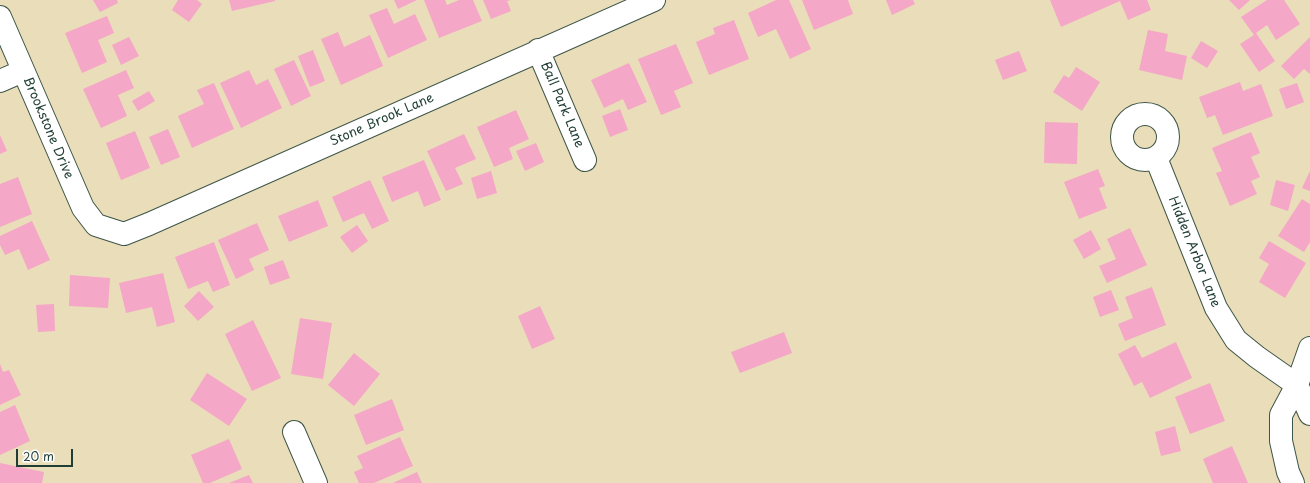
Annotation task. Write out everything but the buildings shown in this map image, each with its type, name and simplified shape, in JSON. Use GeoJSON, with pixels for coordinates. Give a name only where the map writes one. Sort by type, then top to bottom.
{"type":"FeatureCollection","features":[{"type":"Feature","properties":{"kind":"street","name":"Stone Brook Lane"},"geometry":{"type":"LineString","coordinates":[[109,229],[124,234],[149,224],[538,50],[654,0]]}},
{"type":"Feature","properties":{"kind":"street","name":"Brookstone Drive"},"geometry":{"type":"LineString","coordinates":[[0,17],[83,208],[96,225],[109,229]]}},
{"type":"Feature","properties":{"kind":"street","name":"Ball Park Lane"},"geometry":{"type":"LineString","coordinates":[[538,50],[585,160]]}},
{"type":"Feature","properties":{"kind":"street"},"geometry":{"type":"LineString","coordinates":[[0,81],[23,71]]}},
{"type":"Feature","properties":{"kind":"street","name":"Hidden Arbor Lane"},"geometry":{"type":"LineString","coordinates":[[1156,158],[1216,308],[1236,340],[1257,358],[1297,385]]}},
{"type":"Feature","properties":{"kind":"street"},"geometry":{"type":"LineString","coordinates":[[1293,483],[1288,472],[1281,441],[1281,415],[1297,385],[1310,348]]}},
{"type":"Feature","properties":{"kind":"street"},"geometry":{"type":"LineString","coordinates":[[1297,385],[1310,414]]}},
{"type":"Feature","properties":{"kind":"street"},"geometry":{"type":"LineString","coordinates":[[294,432],[316,483]]}}]}
